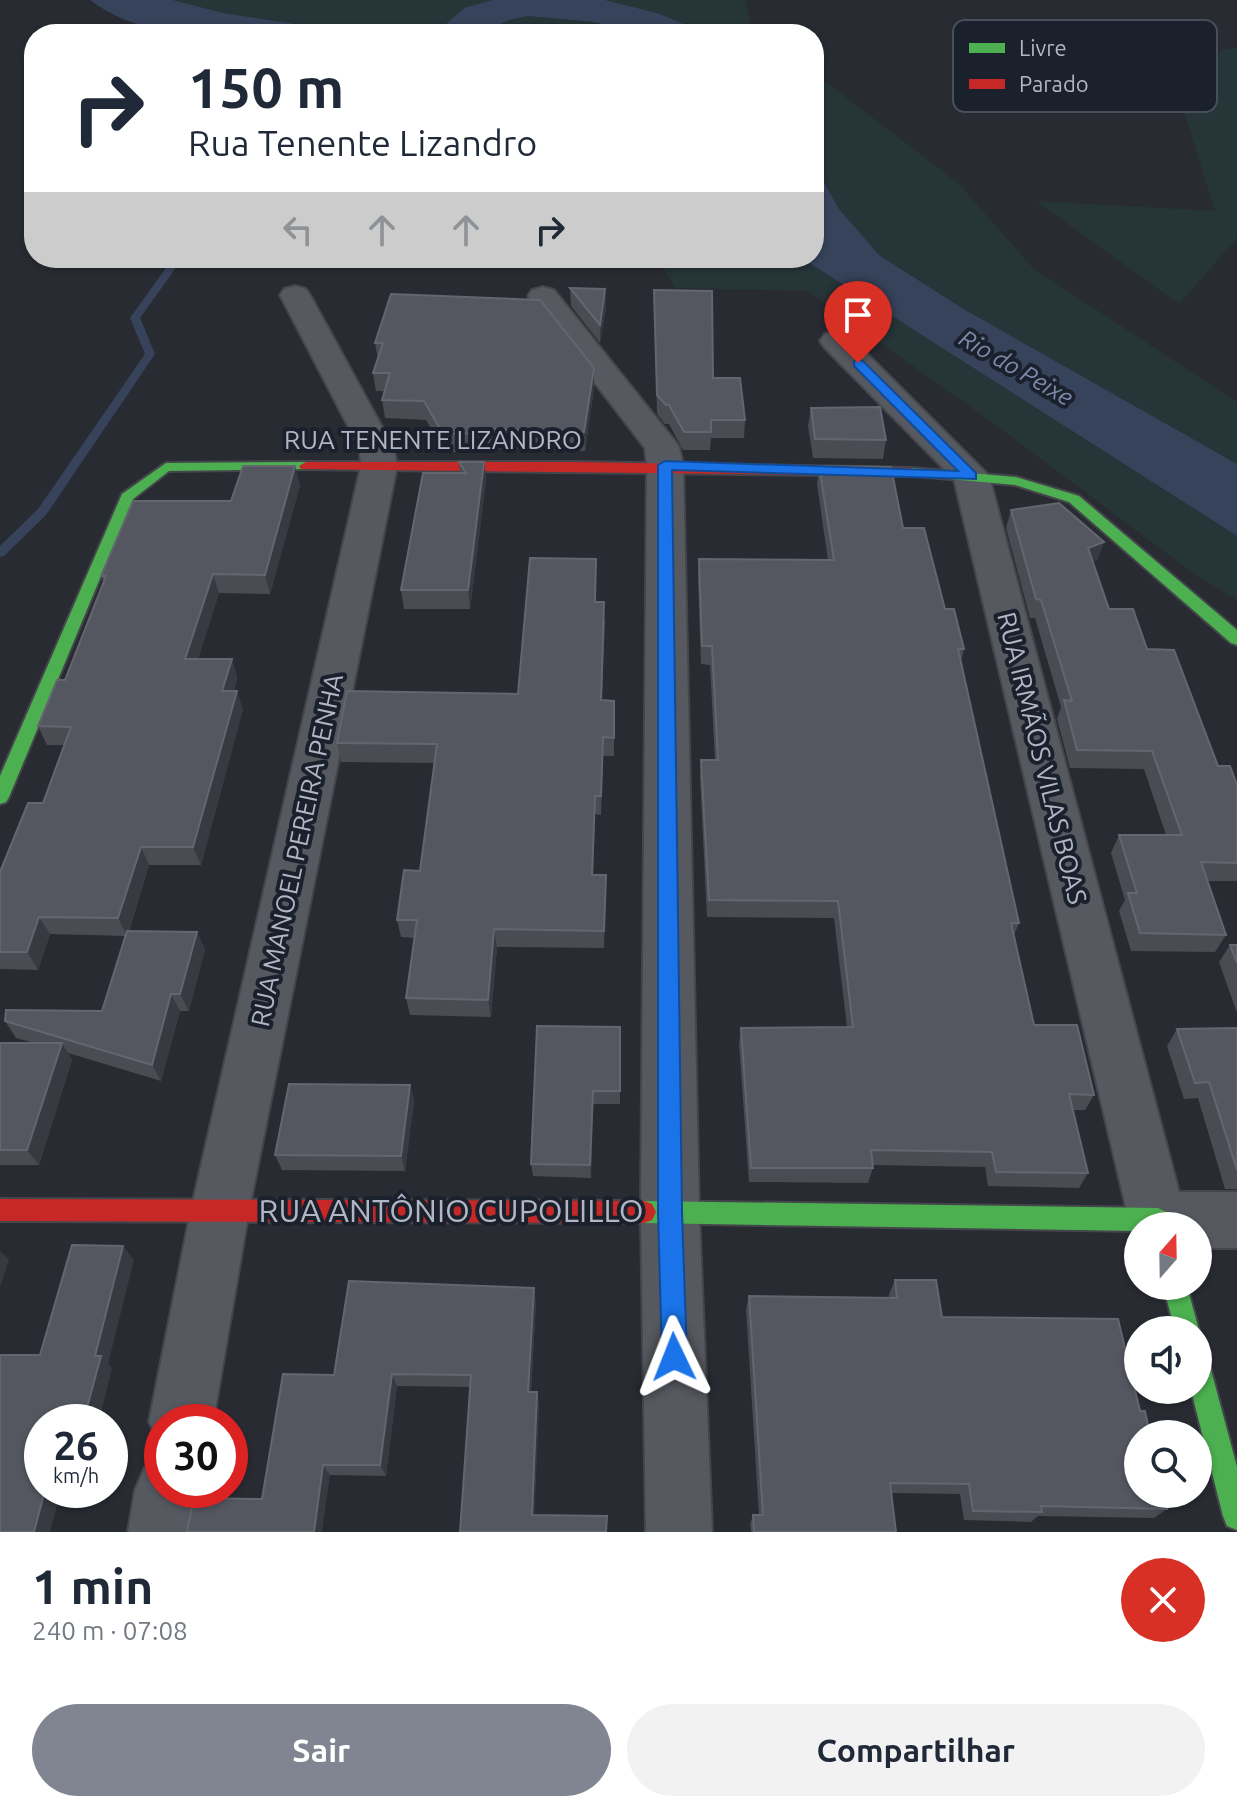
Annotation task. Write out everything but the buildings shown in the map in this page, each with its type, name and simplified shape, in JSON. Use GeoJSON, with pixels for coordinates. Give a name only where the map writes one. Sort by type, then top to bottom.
{"type":"FeatureCollection","features":[{"type":"Feature","properties":{"kind":"street"},"geometry":{"type":"LineString","coordinates":[[295,295],[377,449],[379,466]]}},
{"type":"Feature","properties":{"kind":"street"},"geometry":{"type":"LineString","coordinates":[[543,296],[662,447],[665,465],[670,1212],[679,1532]]}},
{"type":"Feature","properties":{"kind":"street"},"geometry":{"type":"LineString","coordinates":[[836,341],[971,476]]}},
{"type":"Feature","properties":{"kind":"street","name":"RUA TENENTE LIZANDRO"},"geometry":{"type":"LineString","coordinates":[[0,797],[127,497],[166,467],[665,465],[971,476],[1026,482],[1074,499],[1237,639]]}},
{"type":"Feature","properties":{"kind":"street","name":"RUA MANOEL PEREIRA PENHA"},"geometry":{"type":"LineString","coordinates":[[184,1404],[220,1210],[379,466]]}},
{"type":"Feature","properties":{"kind":"street","name":"RUA IRMÃOS VILAS BOAS"},"geometry":{"type":"LineString","coordinates":[[971,476],[1156,1212]]}},
{"type":"Feature","properties":{"kind":"street","name":"RUA ANTÔNIO CUPOLILLO"},"geometry":{"type":"LineString","coordinates":[[0,1210],[670,1212],[1124,1222]]}},
{"type":"Feature","properties":{"kind":"street","name":"RUA ANTÔNIO CUPOLILLO"},"geometry":{"type":"LineString","coordinates":[[1212,1221],[1237,1220]]}},
{"type":"Feature","properties":{"kind":"street"},"geometry":{"type":"LineString","coordinates":[[1207,1404],[1237,1516]]}},
{"type":"Feature","properties":{"kind":"street"},"geometry":{"type":"LineString","coordinates":[[161,1532],[165,1508]]}},
{"type":"Feature","properties":{"kind":"shaded area"},"geometry":{"type":"Polygon","coordinates":[[[173,0],[492,0],[464,8],[446,24],[296,24],[223,13],[173,0]]]}},
{"type":"Feature","properties":{"kind":"shaded area"},"geometry":{"type":"Polygon","coordinates":[[[605,0],[745,0],[751,24],[684,24],[657,13],[605,0]]]}},
{"type":"Feature","properties":{"kind":"shaded area"},"geometry":{"type":"Polygon","coordinates":[[[528,16],[602,24],[501,24],[528,16]]]}},
{"type":"Feature","properties":{"kind":"shaded area"},"geometry":{"type":"Polygon","coordinates":[[[1237,48],[1237,238],[1179,304],[1036,201],[1215,211],[1184,112],[1217,112],[1217,56],[1223,49],[1237,48]]]}},
{"type":"Feature","properties":{"kind":"shaded area"},"geometry":{"type":"Polygon","coordinates":[[[824,81],[958,183],[1034,269],[1237,402],[1237,464],[962,308],[879,255],[839,209],[824,182],[824,81]]]}},
{"type":"Feature","properties":{"kind":"shaded area"},"geometry":{"type":"Polygon","coordinates":[[[664,268],[821,268],[1237,536],[1237,600],[1197,576],[993,423],[807,291],[675,288],[664,268]]]}},
{"type":"Feature","properties":{"kind":"water"},"geometry":{"type":"Polygon","coordinates":[[[90,0],[173,0],[223,13],[296,24],[137,24],[115,16],[90,0]]]}},
{"type":"Feature","properties":{"kind":"water"},"geometry":{"type":"Polygon","coordinates":[[[492,0],[605,0],[657,13],[684,24],[602,24],[528,16],[501,24],[446,24],[464,8],[492,0]]]}},
{"type":"Feature","properties":{"kind":"water","name":"Rio do Peixe"},"geometry":{"type":"Polygon","coordinates":[[[824,182],[839,209],[879,255],[962,308],[1237,464],[1237,536],[817,268],[824,268],[824,182]]]}},
{"type":"Feature","properties":{"kind":"waterway"},"geometry":{"type":"LineString","coordinates":[[0,553],[42,512],[150,354],[135,318],[171,268]]}},
{"type":"Feature","properties":{"kind":"traffic: fast"},"geometry":{"type":"LineString","coordinates":[[0,797],[127,497],[166,467],[306,466]]}},
{"type":"Feature","properties":{"kind":"traffic: fast"},"geometry":{"type":"LineString","coordinates":[[911,472],[1016,481],[1074,499],[1237,639]]}},
{"type":"Feature","properties":{"kind":"traffic: fast"},"geometry":{"type":"LineString","coordinates":[[644,1212],[1124,1219]]}},
{"type":"Feature","properties":{"kind":"traffic: fast"},"geometry":{"type":"LineString","coordinates":[[1179,1300],[1183,1316]]}},
{"type":"Feature","properties":{"kind":"traffic: fast"},"geometry":{"type":"LineString","coordinates":[[1207,1404],[1237,1516]]}},
{"type":"Feature","properties":{"kind":"traffic: jam"},"geometry":{"type":"LineString","coordinates":[[306,466],[577,466],[911,472]]}},
{"type":"Feature","properties":{"kind":"traffic: jam"},"geometry":{"type":"LineString","coordinates":[[0,1210],[644,1212]]}},
{"type":"Feature","properties":{"kind":"route"},"geometry":{"type":"LineString","coordinates":[[674,1357],[670,1212],[665,465],[971,476],[858,363]]}}]}
